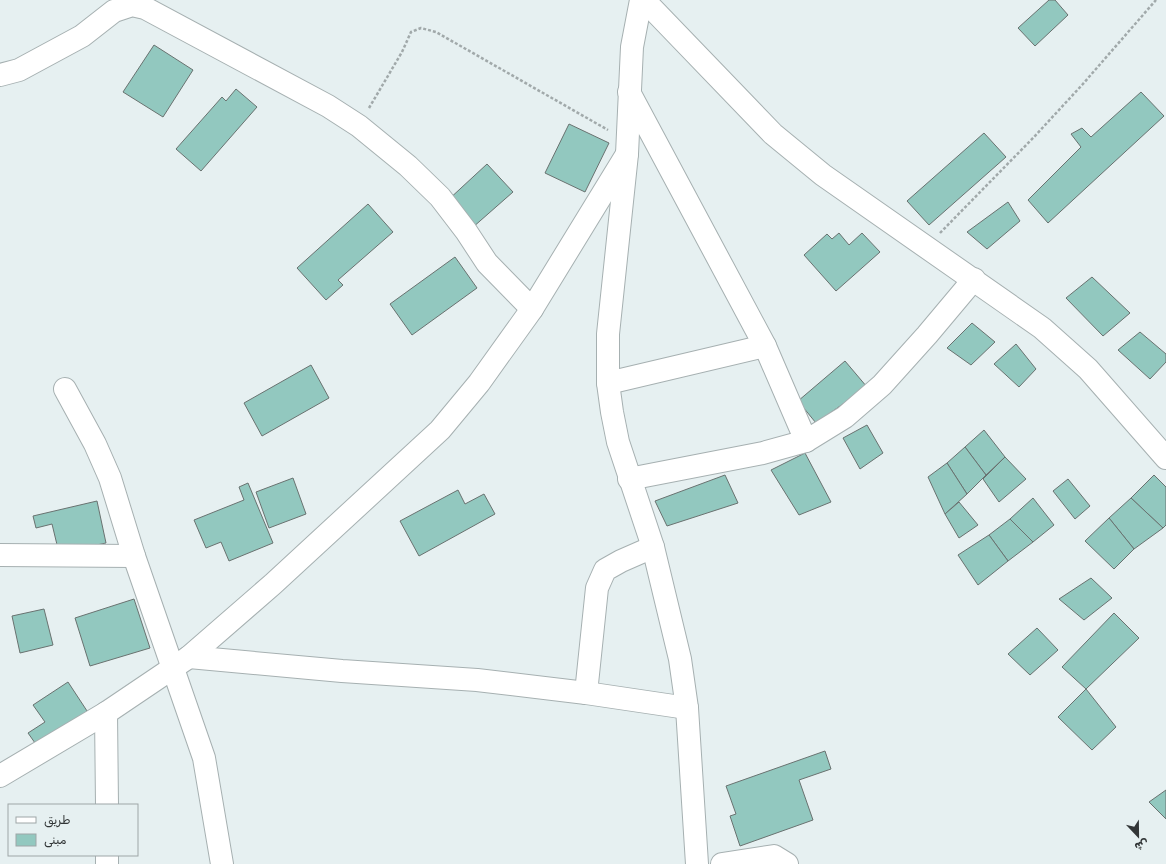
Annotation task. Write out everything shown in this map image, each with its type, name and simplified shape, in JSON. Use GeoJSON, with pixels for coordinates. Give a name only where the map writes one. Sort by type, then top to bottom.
{"type":"FeatureCollection","features":[{"type":"Feature","properties":{"kind":"street"},"geometry":{"type":"LineString","coordinates":[[643,0],[632,47],[627,148],[608,334],[608,383],[618,442],[629,479],[653,547],[680,659],[687,708],[697,864]]}},
{"type":"Feature","properties":{"kind":"street"},"geometry":{"type":"LineString","coordinates":[[643,0],[772,134],[823,175],[1042,328],[1088,369],[1166,458]]}},
{"type":"Feature","properties":{"kind":"street"},"geometry":{"type":"LineString","coordinates":[[0,75],[19,70],[82,36],[114,11],[132,5],[145,8],[241,61],[328,106],[359,126],[408,166],[440,197],[488,263],[532,308]]}},
{"type":"Feature","properties":{"kind":"street"},"geometry":{"type":"LineString","coordinates":[[629,92],[765,346],[806,441]]}},
{"type":"Feature","properties":{"kind":"street"},"geometry":{"type":"LineString","coordinates":[[0,776],[106,713],[181,664],[273,584],[440,430],[478,383],[532,308],[627,148]]}},
{"type":"Feature","properties":{"kind":"street"},"geometry":{"type":"LineString","coordinates":[[629,479],[763,453],[806,441],[845,417],[882,385],[974,280]]}},
{"type":"Feature","properties":{"kind":"street"},"geometry":{"type":"LineString","coordinates":[[608,383],[765,346]]}},
{"type":"Feature","properties":{"kind":"street"},"geometry":{"type":"LineString","coordinates":[[65,389],[95,444],[110,478],[134,556],[181,664],[204,758],[222,864]]}},
{"type":"Feature","properties":{"kind":"street"},"geometry":{"type":"LineString","coordinates":[[586,693],[597,588],[605,570],[653,547]]}},
{"type":"Feature","properties":{"kind":"street"},"geometry":{"type":"LineString","coordinates":[[0,555],[134,556]]}},
{"type":"Feature","properties":{"kind":"street"},"geometry":{"type":"LineString","coordinates":[[181,664],[342,671],[477,680],[586,693],[687,708]]}},
{"type":"Feature","properties":{"kind":"street"},"geometry":{"type":"LineString","coordinates":[[106,713],[107,804]]}},
{"type":"Feature","properties":{"kind":"street"},"geometry":{"type":"LineString","coordinates":[[722,864],[774,856],[787,864]]}},
{"type":"Feature","properties":{"kind":"path"},"geometry":{"type":"LineString","coordinates":[[927,247],[1034,138],[1156,0]]}},
{"type":"Feature","properties":{"kind":"path"},"geometry":{"type":"LineString","coordinates":[[359,126],[402,52],[411,32],[421,28],[436,32],[627,148]]}},
{"type":"Feature","properties":{"kind":"building"},"geometry":{"type":"Polygon","coordinates":[[[1049,0],[1055,0],[1068,15],[1035,46],[1018,28],[1049,0]]]}},
{"type":"Feature","properties":{"kind":"building"},"geometry":{"type":"Polygon","coordinates":[[[154,45],[193,70],[163,117],[123,92],[154,45]]]}},
{"type":"Feature","properties":{"kind":"building"},"geometry":{"type":"Polygon","coordinates":[[[236,89],[257,107],[201,171],[176,149],[222,97],[226,101],[236,89]]]}},
{"type":"Feature","properties":{"kind":"building"},"geometry":{"type":"Polygon","coordinates":[[[1141,92],[1164,116],[1048,223],[1028,200],[1081,147],[1071,134],[1082,128],[1091,137],[1141,92]]]}},
{"type":"Feature","properties":{"kind":"building"},"geometry":{"type":"Polygon","coordinates":[[[569,124],[609,143],[585,192],[545,173],[569,124]]]}},
{"type":"Feature","properties":{"kind":"building"},"geometry":{"type":"Polygon","coordinates":[[[984,133],[1006,157],[929,225],[907,201],[984,133]]]}},
{"type":"Feature","properties":{"kind":"building"},"geometry":{"type":"Polygon","coordinates":[[[487,164],[513,192],[472,228],[447,201],[487,164]]]}},
{"type":"Feature","properties":{"kind":"building"},"geometry":{"type":"Polygon","coordinates":[[[1008,202],[1020,221],[987,249],[967,232],[1008,202]]]}},
{"type":"Feature","properties":{"kind":"building"},"geometry":{"type":"Polygon","coordinates":[[[368,204],[393,232],[338,280],[343,285],[326,300],[297,268],[368,204]]]}},
{"type":"Feature","properties":{"kind":"building"},"geometry":{"type":"Polygon","coordinates":[[[839,233],[849,245],[862,233],[880,252],[836,291],[804,255],[827,234],[832,239],[839,233]]]}},
{"type":"Feature","properties":{"kind":"building"},"geometry":{"type":"Polygon","coordinates":[[[455,257],[477,288],[412,335],[390,304],[455,257]]]}},
{"type":"Feature","properties":{"kind":"building"},"geometry":{"type":"Polygon","coordinates":[[[1092,277],[1130,313],[1103,336],[1066,298],[1092,277]]]}},
{"type":"Feature","properties":{"kind":"building"},"geometry":{"type":"Polygon","coordinates":[[[972,323],[995,342],[971,365],[947,348],[972,323]]]}},
{"type":"Feature","properties":{"kind":"building"},"geometry":{"type":"Polygon","coordinates":[[[1140,332],[1166,354],[1166,362],[1150,379],[1118,350],[1140,332]]]}},
{"type":"Feature","properties":{"kind":"building"},"geometry":{"type":"Polygon","coordinates":[[[1016,344],[1036,369],[1019,387],[994,364],[1016,344]]]}},
{"type":"Feature","properties":{"kind":"building"},"geometry":{"type":"Polygon","coordinates":[[[845,361],[867,387],[816,423],[798,401],[845,361]]]}},
{"type":"Feature","properties":{"kind":"building"},"geometry":{"type":"Polygon","coordinates":[[[311,365],[329,398],[262,436],[244,403],[311,365]]]}},
{"type":"Feature","properties":{"kind":"building"},"geometry":{"type":"Polygon","coordinates":[[[867,425],[883,453],[860,469],[843,438],[867,425]]]}},
{"type":"Feature","properties":{"kind":"building"},"geometry":{"type":"Polygon","coordinates":[[[984,430],[1005,457],[986,475],[965,447],[984,430]]]}},
{"type":"Feature","properties":{"kind":"building"},"geometry":{"type":"Polygon","coordinates":[[[965,447],[986,475],[967,494],[947,463],[965,447]]]}},
{"type":"Feature","properties":{"kind":"building"},"geometry":{"type":"Polygon","coordinates":[[[805,453],[831,502],[799,515],[771,470],[805,453]]]}},
{"type":"Feature","properties":{"kind":"building"},"geometry":{"type":"Polygon","coordinates":[[[1005,457],[1026,479],[999,502],[983,479],[1005,457]]]}},
{"type":"Feature","properties":{"kind":"building"},"geometry":{"type":"Polygon","coordinates":[[[947,463],[967,494],[945,514],[928,477],[947,463]]]}},
{"type":"Feature","properties":{"kind":"building"},"geometry":{"type":"Polygon","coordinates":[[[725,475],[738,503],[667,526],[655,501],[725,475]]]}},
{"type":"Feature","properties":{"kind":"building"},"geometry":{"type":"Polygon","coordinates":[[[1154,475],[1166,487],[1166,525],[1163,528],[1131,498],[1154,475]]]}},
{"type":"Feature","properties":{"kind":"building"},"geometry":{"type":"Polygon","coordinates":[[[293,478],[306,514],[269,528],[256,492],[293,478]]]}},
{"type":"Feature","properties":{"kind":"building"},"geometry":{"type":"Polygon","coordinates":[[[1068,479],[1090,506],[1075,519],[1053,491],[1068,479]]]}},
{"type":"Feature","properties":{"kind":"building"},"geometry":{"type":"Polygon","coordinates":[[[248,483],[273,543],[229,561],[221,542],[206,548],[194,520],[244,500],[239,487],[248,483]]]}},
{"type":"Feature","properties":{"kind":"building"},"geometry":{"type":"Polygon","coordinates":[[[458,490],[465,504],[484,494],[495,514],[419,556],[400,521],[458,490]]]}},
{"type":"Feature","properties":{"kind":"building"},"geometry":{"type":"Polygon","coordinates":[[[1033,498],[1054,525],[1033,542],[1010,519],[1033,498]]]}},
{"type":"Feature","properties":{"kind":"building"},"geometry":{"type":"Polygon","coordinates":[[[1131,498],[1163,528],[1134,549],[1109,518],[1131,498]]]}},
{"type":"Feature","properties":{"kind":"building"},"geometry":{"type":"Polygon","coordinates":[[[97,501],[106,543],[59,553],[52,524],[36,528],[33,516],[97,501]]]}},
{"type":"Feature","properties":{"kind":"building"},"geometry":{"type":"Polygon","coordinates":[[[959,502],[978,525],[959,538],[945,514],[959,502]]]}},
{"type":"Feature","properties":{"kind":"building"},"geometry":{"type":"Polygon","coordinates":[[[1109,518],[1134,549],[1114,569],[1085,541],[1109,518]]]}},
{"type":"Feature","properties":{"kind":"building"},"geometry":{"type":"Polygon","coordinates":[[[1010,519],[1033,542],[1008,561],[989,535],[1010,519]]]}},
{"type":"Feature","properties":{"kind":"building"},"geometry":{"type":"Polygon","coordinates":[[[989,535],[1008,561],[978,585],[958,555],[989,535]]]}},
{"type":"Feature","properties":{"kind":"building"},"geometry":{"type":"Polygon","coordinates":[[[1091,578],[1112,598],[1084,620],[1059,599],[1091,578]]]}},
{"type":"Feature","properties":{"kind":"building"},"geometry":{"type":"Polygon","coordinates":[[[134,599],[150,648],[90,666],[75,618],[134,599]]]}},
{"type":"Feature","properties":{"kind":"building"},"geometry":{"type":"Polygon","coordinates":[[[44,609],[53,645],[20,653],[12,616],[44,609]]]}},
{"type":"Feature","properties":{"kind":"building"},"geometry":{"type":"Polygon","coordinates":[[[1114,613],[1139,638],[1086,689],[1062,667],[1114,613]]]}},
{"type":"Feature","properties":{"kind":"building"},"geometry":{"type":"Polygon","coordinates":[[[1037,628],[1058,650],[1030,675],[1008,654],[1037,628]]]}},
{"type":"Feature","properties":{"kind":"building"},"geometry":{"type":"Polygon","coordinates":[[[68,682],[91,717],[40,750],[28,733],[45,722],[33,705],[68,682]]]}},
{"type":"Feature","properties":{"kind":"building"},"geometry":{"type":"Polygon","coordinates":[[[1086,689],[1116,727],[1092,750],[1058,717],[1086,689]]]}},
{"type":"Feature","properties":{"kind":"building"},"geometry":{"type":"Polygon","coordinates":[[[825,751],[831,769],[799,780],[813,820],[740,846],[730,816],[736,814],[726,786],[825,751]]]}},
{"type":"Feature","properties":{"kind":"building"},"geometry":{"type":"Polygon","coordinates":[[[1166,790],[1166,819],[1149,802],[1166,790]]]}}]}
